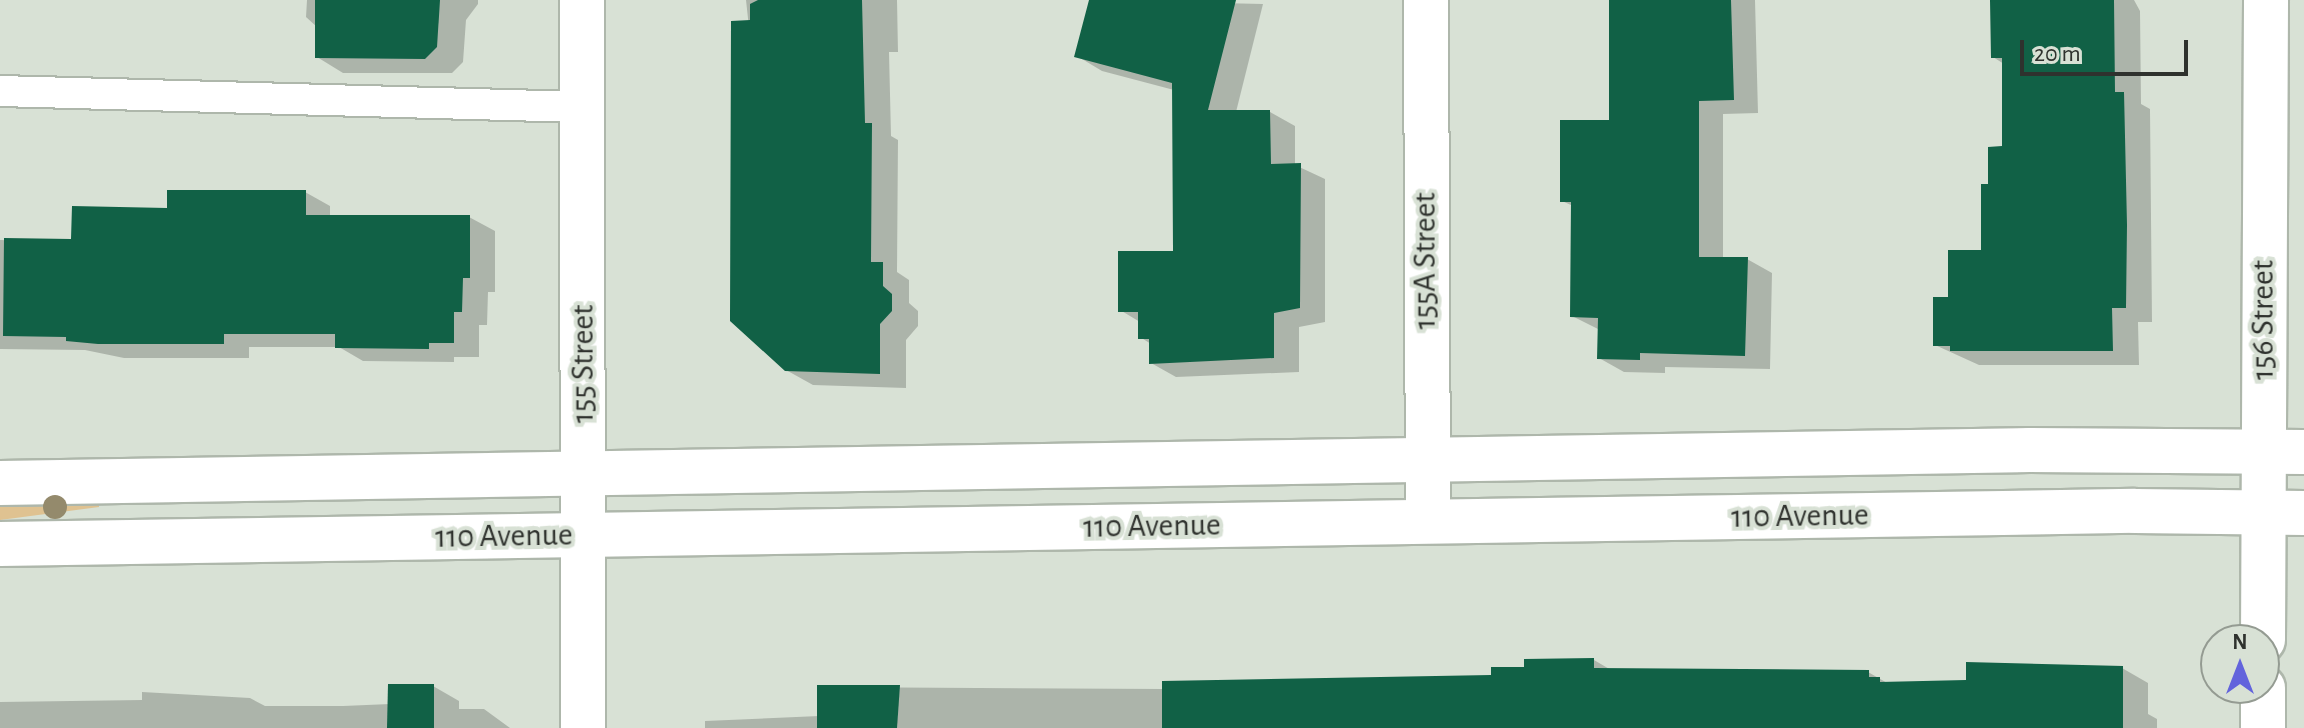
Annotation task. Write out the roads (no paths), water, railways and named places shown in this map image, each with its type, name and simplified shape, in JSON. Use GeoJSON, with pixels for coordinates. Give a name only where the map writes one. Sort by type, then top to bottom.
{"type":"FeatureCollection","features":[{"type":"Feature","properties":{"kind":"street","name":"155 Street"},"geometry":{"type":"LineString","coordinates":[[582,0],[583,728]]}},
{"type":"Feature","properties":{"kind":"street","name":"155A Street"},"geometry":{"type":"LineString","coordinates":[[1426,0],[1428,521]]}},
{"type":"Feature","properties":{"kind":"street","name":"156 Street"},"geometry":{"type":"LineString","coordinates":[[2266,0],[2283,513],[2266,624]]}},
{"type":"Feature","properties":{"kind":"street","name":"110 Avenue"},"geometry":{"type":"LineString","coordinates":[[0,483],[1427,459],[2283,451]]}},
{"type":"Feature","properties":{"kind":"street","name":"110 Avenue"},"geometry":{"type":"LineString","coordinates":[[0,544],[1428,521],[2283,513]]}},
{"type":"Feature","properties":{"kind":"street"},"geometry":{"type":"LineString","coordinates":[[2263,704],[2263,728]]}},
{"type":"Feature","properties":{"kind":"lane"},"geometry":{"type":"LineString","coordinates":[[0,91],[581,107]]}}]}
